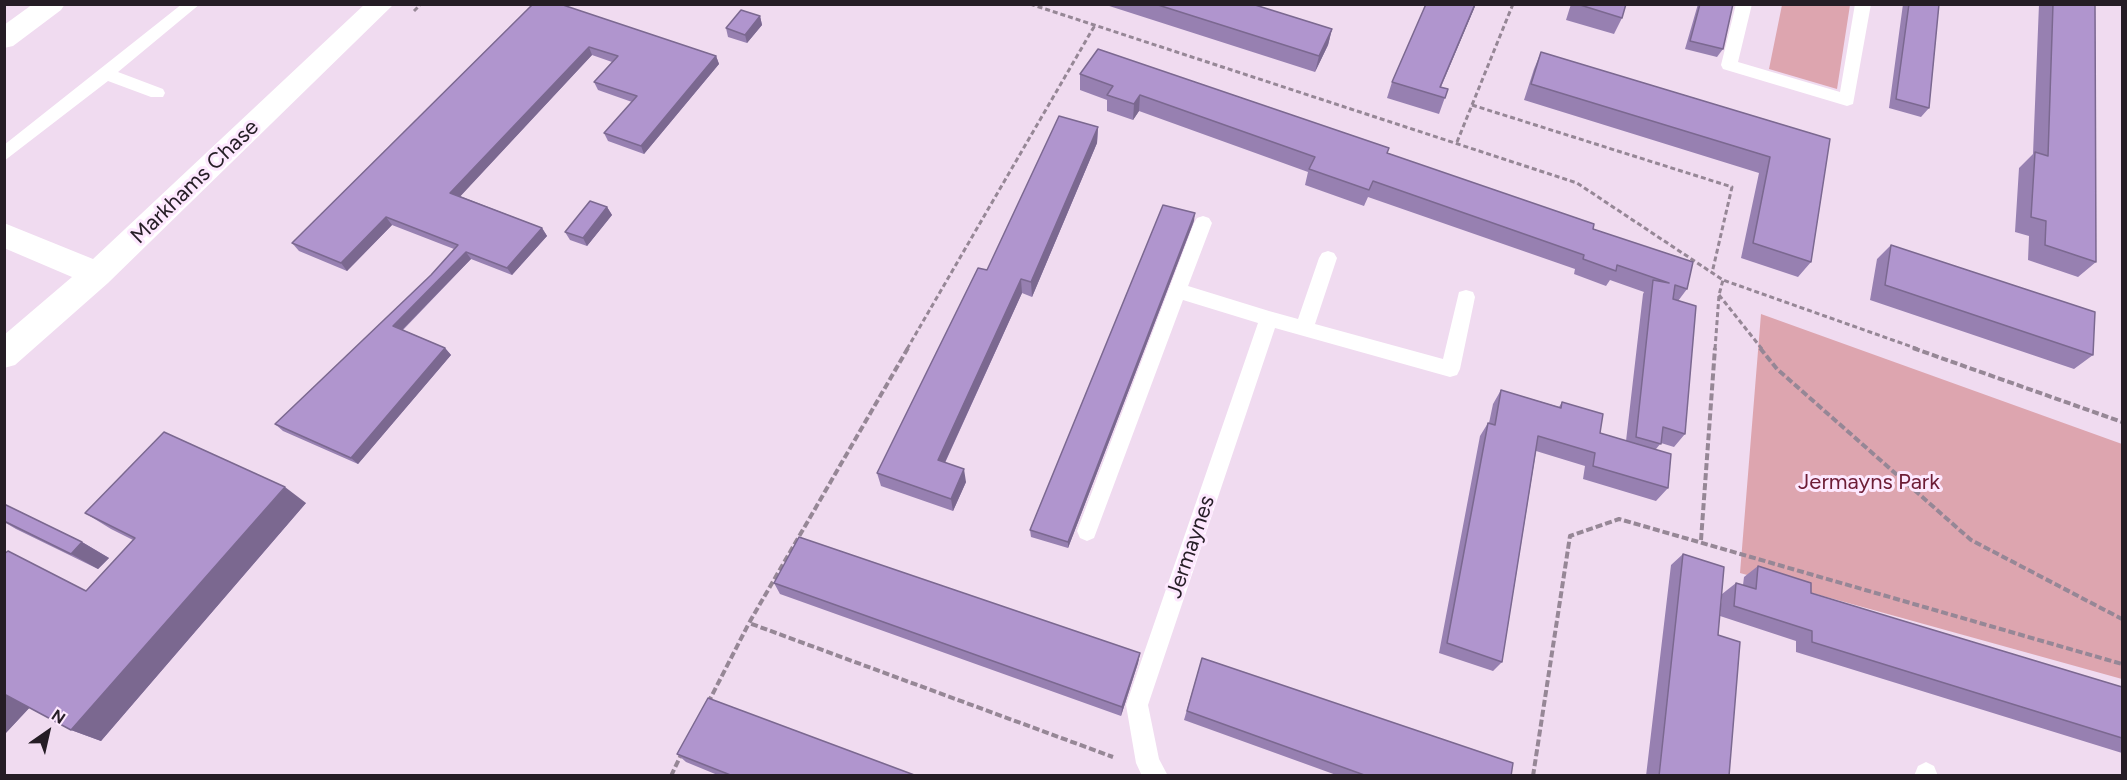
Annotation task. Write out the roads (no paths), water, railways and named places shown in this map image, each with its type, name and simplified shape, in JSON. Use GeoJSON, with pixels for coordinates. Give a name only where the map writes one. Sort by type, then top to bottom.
{"type":"FeatureCollection","features":[{"type":"Feature","properties":{"kind":"street"},"geometry":{"type":"LineString","coordinates":[[4,39],[52,4]]}},
{"type":"Feature","properties":{"kind":"street","name":"Markhams Chase"},"geometry":{"type":"LineString","coordinates":[[4,355],[98,274],[381,4]]}},
{"type":"Feature","properties":{"kind":"street"},"geometry":{"type":"LineString","coordinates":[[4,235],[98,274]]}},
{"type":"Feature","properties":{"kind":"lane"},"geometry":{"type":"LineString","coordinates":[[4,155],[193,4]]}},
{"type":"Feature","properties":{"kind":"lane"},"geometry":{"type":"LineString","coordinates":[[1744,4],[1729,65],[1847,100],[1863,4]]}},
{"type":"Feature","properties":{"kind":"lane"},"geometry":{"type":"LineString","coordinates":[[107,74],[157,93]]}},
{"type":"Feature","properties":{"kind":"lane"},"geometry":{"type":"LineString","coordinates":[[1087,531],[1203,223]]}},
{"type":"Feature","properties":{"kind":"lane"},"geometry":{"type":"LineString","coordinates":[[1304,329],[1328,258]]}},
{"type":"Feature","properties":{"kind":"lane"},"geometry":{"type":"LineString","coordinates":[[1179,291],[1269,319],[1450,369],[1466,297]]}},
{"type":"Feature","properties":{"kind":"lane","name":"Jermaynes"},"geometry":{"type":"LineString","coordinates":[[1156,775],[1148,763],[1137,705],[1269,319]]}},
{"type":"Feature","properties":{"kind":"park label","name":"Jermayns Park"},"geometry":{"type":"Point","coordinates":[1869,483]}}]}
